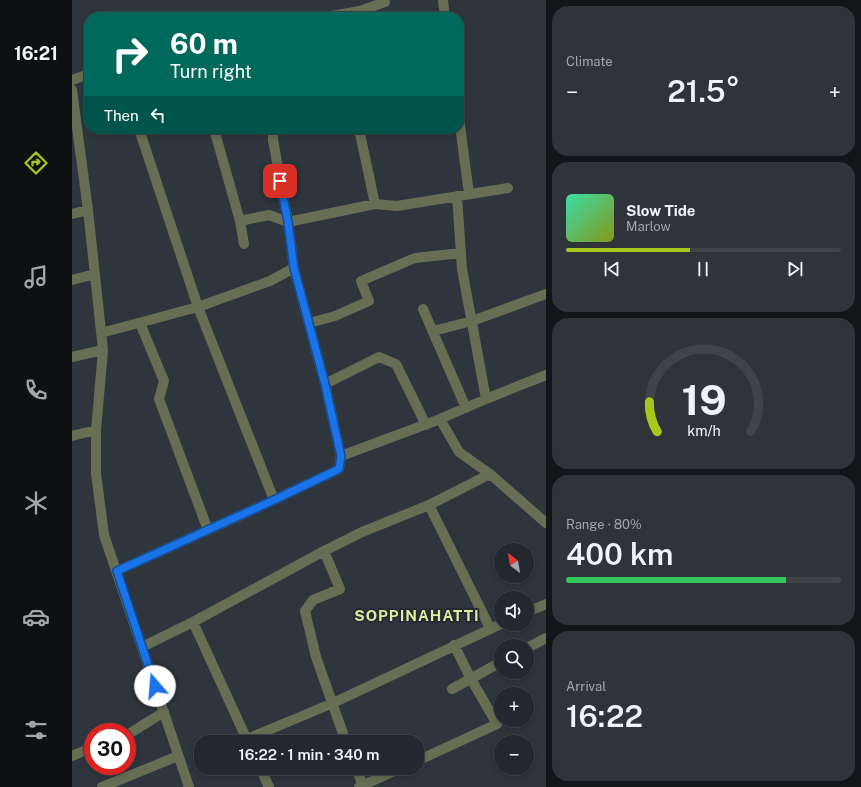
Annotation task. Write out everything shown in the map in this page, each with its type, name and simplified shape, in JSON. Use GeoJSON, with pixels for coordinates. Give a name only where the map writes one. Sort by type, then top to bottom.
{"type":"FeatureCollection","features":[{"type":"Feature","properties":{"kind":"street"},"geometry":{"type":"LineString","coordinates":[[443,0],[445,12]]}},
{"type":"Feature","properties":{"kind":"street"},"geometry":{"type":"LineString","coordinates":[[354,12],[385,2]]}},
{"type":"Feature","properties":{"kind":"street"},"geometry":{"type":"LineString","coordinates":[[72,80],[84,76]]}},
{"type":"Feature","properties":{"kind":"street"},"geometry":{"type":"LineString","coordinates":[[72,90],[76,149],[88,210],[103,350],[96,430],[96,473],[104,535],[189,787]]}},
{"type":"Feature","properties":{"kind":"street"},"geometry":{"type":"LineString","coordinates":[[141,134],[198,307],[274,500]]}},
{"type":"Feature","properties":{"kind":"street"},"geometry":{"type":"LineString","coordinates":[[215,134],[240,221],[244,244]]}},
{"type":"Feature","properties":{"kind":"street"},"geometry":{"type":"LineString","coordinates":[[117,571],[339,469],[341,456],[325,384],[294,268],[273,134]]}},
{"type":"Feature","properties":{"kind":"street"},"geometry":{"type":"LineString","coordinates":[[360,134],[376,204]]}},
{"type":"Feature","properties":{"kind":"street"},"geometry":{"type":"LineString","coordinates":[[461,134],[469,194]]}},
{"type":"Feature","properties":{"kind":"street"},"geometry":{"type":"LineString","coordinates":[[240,221],[269,215],[288,222],[376,204],[398,206],[508,188]]}},
{"type":"Feature","properties":{"kind":"street"},"geometry":{"type":"LineString","coordinates":[[457,196],[462,269],[486,399]]}},
{"type":"Feature","properties":{"kind":"street"},"geometry":{"type":"LineString","coordinates":[[72,214],[88,210]]}},
{"type":"Feature","properties":{"kind":"street"},"geometry":{"type":"LineString","coordinates":[[309,323],[335,316],[369,301],[361,281],[415,258],[461,253]]}},
{"type":"Feature","properties":{"kind":"street"},"geometry":{"type":"LineString","coordinates":[[101,333],[198,307],[270,280],[294,268]]}},
{"type":"Feature","properties":{"kind":"street"},"geometry":{"type":"LineString","coordinates":[[72,280],[95,274]]}},
{"type":"Feature","properties":{"kind":"street"},"geometry":{"type":"LineString","coordinates":[[433,331],[472,321],[546,294]]}},
{"type":"Feature","properties":{"kind":"street"},"geometry":{"type":"LineString","coordinates":[[423,309],[466,408]]}},
{"type":"Feature","properties":{"kind":"street"},"geometry":{"type":"LineString","coordinates":[[140,323],[164,381],[159,399],[208,530]]}},
{"type":"Feature","properties":{"kind":"street"},"geometry":{"type":"LineString","coordinates":[[72,357],[103,350]]}},
{"type":"Feature","properties":{"kind":"street"},"geometry":{"type":"LineString","coordinates":[[325,384],[379,357],[396,364],[426,425]]}},
{"type":"Feature","properties":{"kind":"street"},"geometry":{"type":"LineString","coordinates":[[341,456],[426,425],[486,399],[546,376]]}},
{"type":"Feature","properties":{"kind":"street"},"geometry":{"type":"LineString","coordinates":[[440,419],[459,452],[490,474],[546,523]]}},
{"type":"Feature","properties":{"kind":"street"},"geometry":{"type":"LineString","coordinates":[[72,436],[96,430]]}},
{"type":"Feature","properties":{"kind":"street"},"geometry":{"type":"LineString","coordinates":[[142,647],[193,622],[362,532],[429,505],[490,474]]}},
{"type":"Feature","properties":{"kind":"street"},"geometry":{"type":"LineString","coordinates":[[429,505],[490,628]]}},
{"type":"Feature","properties":{"kind":"street"},"geometry":{"type":"LineString","coordinates":[[324,552],[340,589],[314,600],[305,611],[316,657],[344,735]]}},
{"type":"Feature","properties":{"kind":"street"},"geometry":{"type":"LineString","coordinates":[[534,609],[546,604]]}},
{"type":"Feature","properties":{"kind":"street"},"geometry":{"type":"LineString","coordinates":[[193,622],[244,735]]}},
{"type":"Feature","properties":{"kind":"street"},"geometry":{"type":"LineString","coordinates":[[261,735],[333,703],[494,627]]}},
{"type":"Feature","properties":{"kind":"street"},"geometry":{"type":"LineString","coordinates":[[534,644],[546,638]]}},
{"type":"Feature","properties":{"kind":"street"},"geometry":{"type":"LineString","coordinates":[[424,758],[497,724],[454,645]]}},
{"type":"Feature","properties":{"kind":"street"},"geometry":{"type":"LineString","coordinates":[[452,688],[494,666]]}},
{"type":"Feature","properties":{"kind":"street"},"geometry":{"type":"LineString","coordinates":[[136,729],[164,712]]}},
{"type":"Feature","properties":{"kind":"street"},"geometry":{"type":"LineString","coordinates":[[72,756],[84,751]]}},
{"type":"Feature","properties":{"kind":"street"},"geometry":{"type":"LineString","coordinates":[[102,787],[178,756]]}},
{"type":"Feature","properties":{"kind":"street"},"geometry":{"type":"LineString","coordinates":[[263,775],[269,787]]}},
{"type":"Feature","properties":{"kind":"street"},"geometry":{"type":"LineString","coordinates":[[358,775],[361,786],[385,775]]}},
{"type":"Feature","properties":{"kind":"district","name":"SOPPINAHATTI"},"geometry":{"type":"Point","coordinates":[417,616]}},
{"type":"Feature","properties":{"kind":"route"},"geometry":{"type":"LineString","coordinates":[[155,686],[117,571],[339,469],[341,456],[325,384],[294,268],[288,222],[280,181]]}}]}
